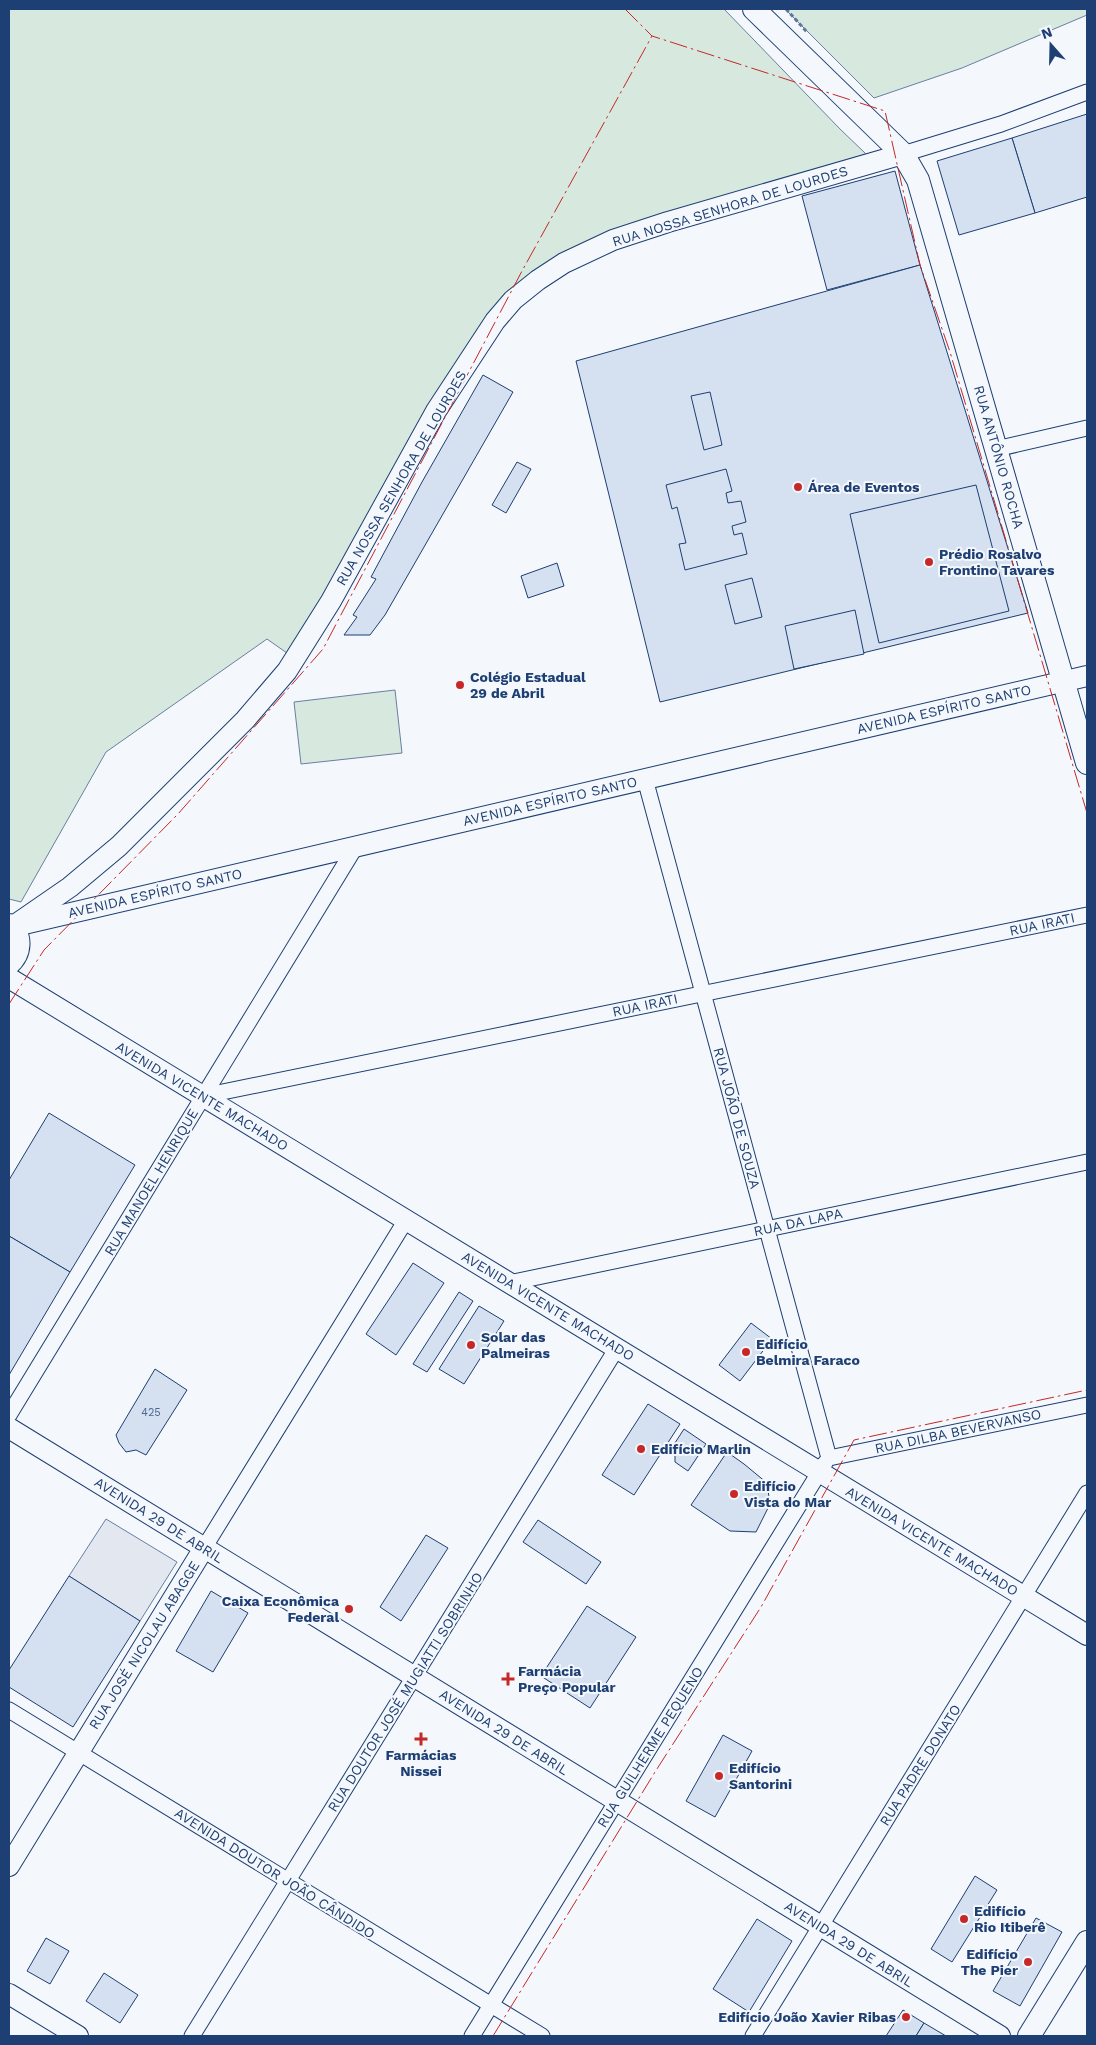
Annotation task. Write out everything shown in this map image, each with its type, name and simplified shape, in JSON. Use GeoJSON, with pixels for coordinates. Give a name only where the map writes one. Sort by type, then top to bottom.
{"type":"FeatureCollection","features":[{"type":"Feature","properties":{"kind":"main road","name":"RUA ANTÔNIO ROCHA"},"geometry":{"type":"LineString","coordinates":[[754,9],[903,154],[918,180],[1087,763]]}},
{"type":"Feature","properties":{"kind":"main road","name":"RUA NOSSA SENHORA DE LOURDES"},"geometry":{"type":"LineString","coordinates":[[11,925],[70,887],[119,846],[245,720],[287,671],[331,601],[436,411],[494,320],[513,300],[538,280],[589,250],[643,230],[692,215],[903,154]]}},
{"type":"Feature","properties":{"kind":"main road","name":"AVENIDA ESPÍRITO SANTO"},"geometry":{"type":"LineString","coordinates":[[11,925],[1087,676]]}},
{"type":"Feature","properties":{"kind":"main road"},"geometry":{"type":"LineString","coordinates":[[9,965],[16,958],[20,950],[20,942],[11,925]]}},
{"type":"Feature","properties":{"kind":"main road","name":"AVENIDA VICENTE MACHADO"},"geometry":{"type":"LineString","coordinates":[[9,978],[617,1348],[824,1465],[1087,1635]]}},
{"type":"Feature","properties":{"kind":"main road","name":"AVENIDA 29 DE ABRIL"},"geometry":{"type":"LineString","coordinates":[[9,1428],[1000,2036]]}},
{"type":"Feature","properties":{"kind":"main road","name":"RUA JOSÉ NICOLAU ABAGGE"},"geometry":{"type":"LineString","coordinates":[[9,1866],[204,1548]]}},
{"type":"Feature","properties":{"kind":"main road"},"geometry":{"type":"LineString","coordinates":[[1029,2036],[1087,1942]]}},
{"type":"Feature","properties":{"kind":"main road"},"geometry":{"type":"LineString","coordinates":[[9,1994],[78,2036]]}},
{"type":"Feature","properties":{"kind":"street"},"geometry":{"type":"LineString","coordinates":[[903,154],[1001,124],[1087,92]]}},
{"type":"Feature","properties":{"kind":"street"},"geometry":{"type":"LineString","coordinates":[[996,449],[1087,428]]}},
{"type":"Feature","properties":{"kind":"street","name":"RUA JOÃO DE SOUZA"},"geometry":{"type":"LineString","coordinates":[[645,779],[767,1229],[824,1465]]}},
{"type":"Feature","properties":{"kind":"street","name":"RUA MANOEL HENRIQUE"},"geometry":{"type":"LineString","coordinates":[[9,1415],[356,846]]}},
{"type":"Feature","properties":{"kind":"street","name":"RUA IRATI"},"geometry":{"type":"LineString","coordinates":[[203,1096],[1087,915]]}},
{"type":"Feature","properties":{"kind":"street","name":"RUA DA LAPA"},"geometry":{"type":"LineString","coordinates":[[509,1283],[1087,1162]]}},
{"type":"Feature","properties":{"kind":"street","name":"RUA JOSÉ NICOLAU ABAGGE"},"geometry":{"type":"LineString","coordinates":[[204,1548],[406,1220]]}},
{"type":"Feature","properties":{"kind":"street","name":"RUA DOUTOR JOSÉ MUGIATTI SOBRINHO"},"geometry":{"type":"LineString","coordinates":[[192,2036],[617,1348]]}},
{"type":"Feature","properties":{"kind":"street","name":"RUA DILBA BEVERVANSO"},"geometry":{"type":"LineString","coordinates":[[824,1465],[1087,1405]]}},
{"type":"Feature","properties":{"kind":"street","name":"RUA GUILHERME PEQUENO"},"geometry":{"type":"LineString","coordinates":[[472,2036],[824,1465]]}},
{"type":"Feature","properties":{"kind":"street","name":"RUA PADRE DONATO"},"geometry":{"type":"LineString","coordinates":[[753,2036],[1087,1493]]}},
{"type":"Feature","properties":{"kind":"street","name":"AVENIDA DOUTOR JOÃO CÂNDIDO"},"geometry":{"type":"LineString","coordinates":[[9,1710],[542,2036]]}},
{"type":"Feature","properties":{"kind":"shaded area"},"geometry":{"type":"Polygon","coordinates":[[[9,9],[724,9],[866,154],[640,223],[513,296],[294,658],[267,639],[106,752],[21,902],[9,899],[9,9]]]}},
{"type":"Feature","properties":{"kind":"shaded area"},"geometry":{"type":"Polygon","coordinates":[[[785,9],[1087,9],[1087,15],[962,68],[874,98],[785,9]]]}},
{"type":"Feature","properties":{"kind":"shaded area"},"geometry":{"type":"Polygon","coordinates":[[[395,690],[402,753],[301,764],[294,702],[395,690]]]}},
{"type":"Feature","properties":{"kind":"shaded area"},"geometry":{"type":"Polygon","coordinates":[[[106,1519],[177,1562],[140,1621],[69,1576],[106,1519]]]}},
{"type":"Feature","properties":{"kind":"building"},"geometry":{"type":"Polygon","coordinates":[[[1087,114],[1087,197],[1035,213],[1012,138],[1087,114]]]}},
{"type":"Feature","properties":{"kind":"building"},"geometry":{"type":"Polygon","coordinates":[[[1012,138],[1035,213],[959,235],[937,161],[1012,138]]]}},
{"type":"Feature","properties":{"kind":"building"},"geometry":{"type":"Polygon","coordinates":[[[895,171],[920,265],[827,290],[802,196],[895,171]]]}},
{"type":"Feature","properties":{"kind":"building","name":"Área de Eventos"},"geometry":{"type":"Polygon","coordinates":[[[920,265],[1028,613],[660,702],[576,361],[920,265]]]}},
{"type":"Feature","properties":{"kind":"building"},"geometry":{"type":"Polygon","coordinates":[[[483,375],[513,392],[385,615],[370,635],[344,635],[357,617],[353,615],[376,579],[371,577],[483,375]]]}},
{"type":"Feature","properties":{"kind":"building"},"geometry":{"type":"Polygon","coordinates":[[[710,392],[722,445],[704,450],[691,396],[710,392]]]}},
{"type":"Feature","properties":{"kind":"building"},"geometry":{"type":"Polygon","coordinates":[[[517,462],[531,469],[506,513],[492,505],[517,462]]]}},
{"type":"Feature","properties":{"kind":"building"},"geometry":{"type":"Polygon","coordinates":[[[726,469],[732,491],[726,493],[728,503],[741,501],[746,522],[732,526],[734,535],[742,533],[747,554],[685,570],[679,544],[686,543],[677,507],[672,509],[666,485],[726,469]]]}},
{"type":"Feature","properties":{"kind":"building","name":"Prédio Rosalvo Frontino Tavares"},"geometry":{"type":"Polygon","coordinates":[[[976,485],[1009,611],[879,643],[850,514],[976,485]]]}},
{"type":"Feature","properties":{"kind":"building"},"geometry":{"type":"Polygon","coordinates":[[[557,563],[564,586],[528,598],[521,576],[557,563]]]}},
{"type":"Feature","properties":{"kind":"building"},"geometry":{"type":"Polygon","coordinates":[[[752,578],[762,617],[735,624],[725,585],[752,578]]]}},
{"type":"Feature","properties":{"kind":"building"},"geometry":{"type":"Polygon","coordinates":[[[855,610],[864,654],[794,669],[785,626],[855,610]]]}},
{"type":"Feature","properties":{"kind":"building"},"geometry":{"type":"Polygon","coordinates":[[[49,1113],[135,1165],[70,1272],[9,1236],[9,1180],[49,1113]]]}},
{"type":"Feature","properties":{"kind":"building"},"geometry":{"type":"Polygon","coordinates":[[[9,1236],[70,1272],[9,1375],[9,1236]]]}},
{"type":"Feature","properties":{"kind":"building"},"geometry":{"type":"Polygon","coordinates":[[[413,1263],[444,1283],[396,1355],[366,1334],[413,1263]]]}},
{"type":"Feature","properties":{"kind":"building","name":"Solar das Palmeiras"},"geometry":{"type":"Polygon","coordinates":[[[459,1292],[473,1301],[427,1372],[413,1364],[459,1292]]]}},
{"type":"Feature","properties":{"kind":"building","name":"Solar das Palmeiras"},"geometry":{"type":"Polygon","coordinates":[[[479,1306],[504,1321],[464,1384],[439,1369],[479,1306]]]}},
{"type":"Feature","properties":{"kind":"building","name":"Edifício Belmira Faraco"},"geometry":{"type":"Polygon","coordinates":[[[751,1323],[772,1339],[740,1381],[719,1365],[751,1323]]]}},
{"type":"Feature","properties":{"kind":"building"},"geometry":{"type":"Polygon","coordinates":[[[155,1369],[187,1390],[146,1455],[136,1450],[126,1452],[116,1435],[155,1369]]]}},
{"type":"Feature","properties":{"kind":"building","name":"Edifício Marlin"},"geometry":{"type":"Polygon","coordinates":[[[648,1404],[680,1424],[634,1495],[602,1475],[648,1404]]]}},
{"type":"Feature","properties":{"kind":"building"},"geometry":{"type":"Polygon","coordinates":[[[684,1429],[706,1444],[688,1471],[675,1462],[675,1452],[671,1449],[684,1429]]]}},
{"type":"Feature","properties":{"kind":"building","name":"Edifício Vista do Mar"},"geometry":{"type":"Polygon","coordinates":[[[727,1452],[767,1483],[770,1504],[756,1532],[730,1531],[691,1505],[727,1452]]]}},
{"type":"Feature","properties":{"kind":"building"},"geometry":{"type":"Polygon","coordinates":[[[538,1520],[601,1562],[586,1584],[523,1542],[538,1520]]]}},
{"type":"Feature","properties":{"kind":"building"},"geometry":{"type":"Polygon","coordinates":[[[426,1535],[448,1548],[401,1621],[380,1607],[426,1535]]]}},
{"type":"Feature","properties":{"kind":"building"},"geometry":{"type":"Polygon","coordinates":[[[69,1576],[140,1621],[73,1727],[9,1687],[9,1670],[69,1576]]]}},
{"type":"Feature","properties":{"kind":"building"},"geometry":{"type":"Polygon","coordinates":[[[211,1591],[248,1613],[213,1672],[176,1651],[211,1591]]]}},
{"type":"Feature","properties":{"kind":"building"},"geometry":{"type":"Polygon","coordinates":[[[587,1606],[636,1637],[590,1708],[541,1676],[587,1606]]]}},
{"type":"Feature","properties":{"kind":"building","name":"Edifício Santorini"},"geometry":{"type":"Polygon","coordinates":[[[723,1735],[752,1751],[715,1817],[686,1801],[723,1735]]]}},
{"type":"Feature","properties":{"kind":"building","name":"Edifício Rio Itiberê"},"geometry":{"type":"Polygon","coordinates":[[[975,1876],[997,1890],[952,1962],[931,1949],[975,1876]]]}},
{"type":"Feature","properties":{"kind":"building","name":"Edifício The Pier"},"geometry":{"type":"Polygon","coordinates":[[[1036,1918],[1062,1932],[1020,2006],[993,1991],[1036,1918]]]}},
{"type":"Feature","properties":{"kind":"building"},"geometry":{"type":"Polygon","coordinates":[[[757,1919],[792,1941],[749,2012],[713,1989],[757,1919]]]}},
{"type":"Feature","properties":{"kind":"building"},"geometry":{"type":"Polygon","coordinates":[[[46,1938],[69,1951],[50,1984],[27,1971],[46,1938]]]}},
{"type":"Feature","properties":{"kind":"building"},"geometry":{"type":"Polygon","coordinates":[[[104,1973],[138,1995],[120,2023],[86,2001],[104,1973]]]}},
{"type":"Feature","properties":{"kind":"building","name":"Edifício João Xavier Ribas"},"geometry":{"type":"Polygon","coordinates":[[[903,2010],[924,2023],[916,2036],[886,2036],[903,2010]]]}},
{"type":"Feature","properties":{"kind":"building"},"geometry":{"type":"Polygon","coordinates":[[[924,2023],[946,2036],[916,2036],[924,2023]]]}},
{"type":"Feature","properties":{"kind":"power"},"geometry":{"type":"LineString","coordinates":[[625,9],[652,36],[885,111],[920,265],[950,352],[1087,813]]}},
{"type":"Feature","properties":{"kind":"power"},"geometry":{"type":"LineString","coordinates":[[9,1004],[44,950],[178,814],[323,649],[522,271],[652,36]]}},
{"type":"Feature","properties":{"kind":"power"},"geometry":{"type":"LineString","coordinates":[[493,2036],[655,1772],[761,1607],[854,1440],[1087,1390]]}},
{"type":"Feature","properties":{"kind":"place","name":"Área de Eventos"},"geometry":{"type":"Point","coordinates":[798,487]}},
{"type":"Feature","properties":{"kind":"place","name":"Prédio Rosalvo Frontino Tavares"},"geometry":{"type":"Point","coordinates":[929,562]}},
{"type":"Feature","properties":{"kind":"place","name":"Colégio Estadual 29 de Abril"},"geometry":{"type":"Point","coordinates":[460,685]}},
{"type":"Feature","properties":{"kind":"place","name":"Solar das Palmeiras"},"geometry":{"type":"Point","coordinates":[471,1345]}},
{"type":"Feature","properties":{"kind":"place","name":"Edifício Belmira Faraco"},"geometry":{"type":"Point","coordinates":[746,1352]}},
{"type":"Feature","properties":{"kind":"place","name":"Edifício Marlin"},"geometry":{"type":"Point","coordinates":[641,1449]}},
{"type":"Feature","properties":{"kind":"place","name":"Edifício Vista do Mar"},"geometry":{"type":"Point","coordinates":[734,1494]}},
{"type":"Feature","properties":{"kind":"place","name":"Caixa Econômica Federal"},"geometry":{"type":"Point","coordinates":[349,1609]}},
{"type":"Feature","properties":{"kind":"place","name":"Farmácia Preço Popular"},"geometry":{"type":"Point","coordinates":[508,1679]}},
{"type":"Feature","properties":{"kind":"place","name":"Farmácias Nissei"},"geometry":{"type":"Point","coordinates":[421,1739]}},
{"type":"Feature","properties":{"kind":"place","name":"Edifício Santorini"},"geometry":{"type":"Point","coordinates":[719,1776]}},
{"type":"Feature","properties":{"kind":"place","name":"Edifício Rio Itiberê"},"geometry":{"type":"Point","coordinates":[964,1919]}},
{"type":"Feature","properties":{"kind":"place","name":"Edifício The Pier"},"geometry":{"type":"Point","coordinates":[1028,1962]}},
{"type":"Feature","properties":{"kind":"place","name":"Edifício João Xavier Ribas"},"geometry":{"type":"Point","coordinates":[906,2017]}}]}
